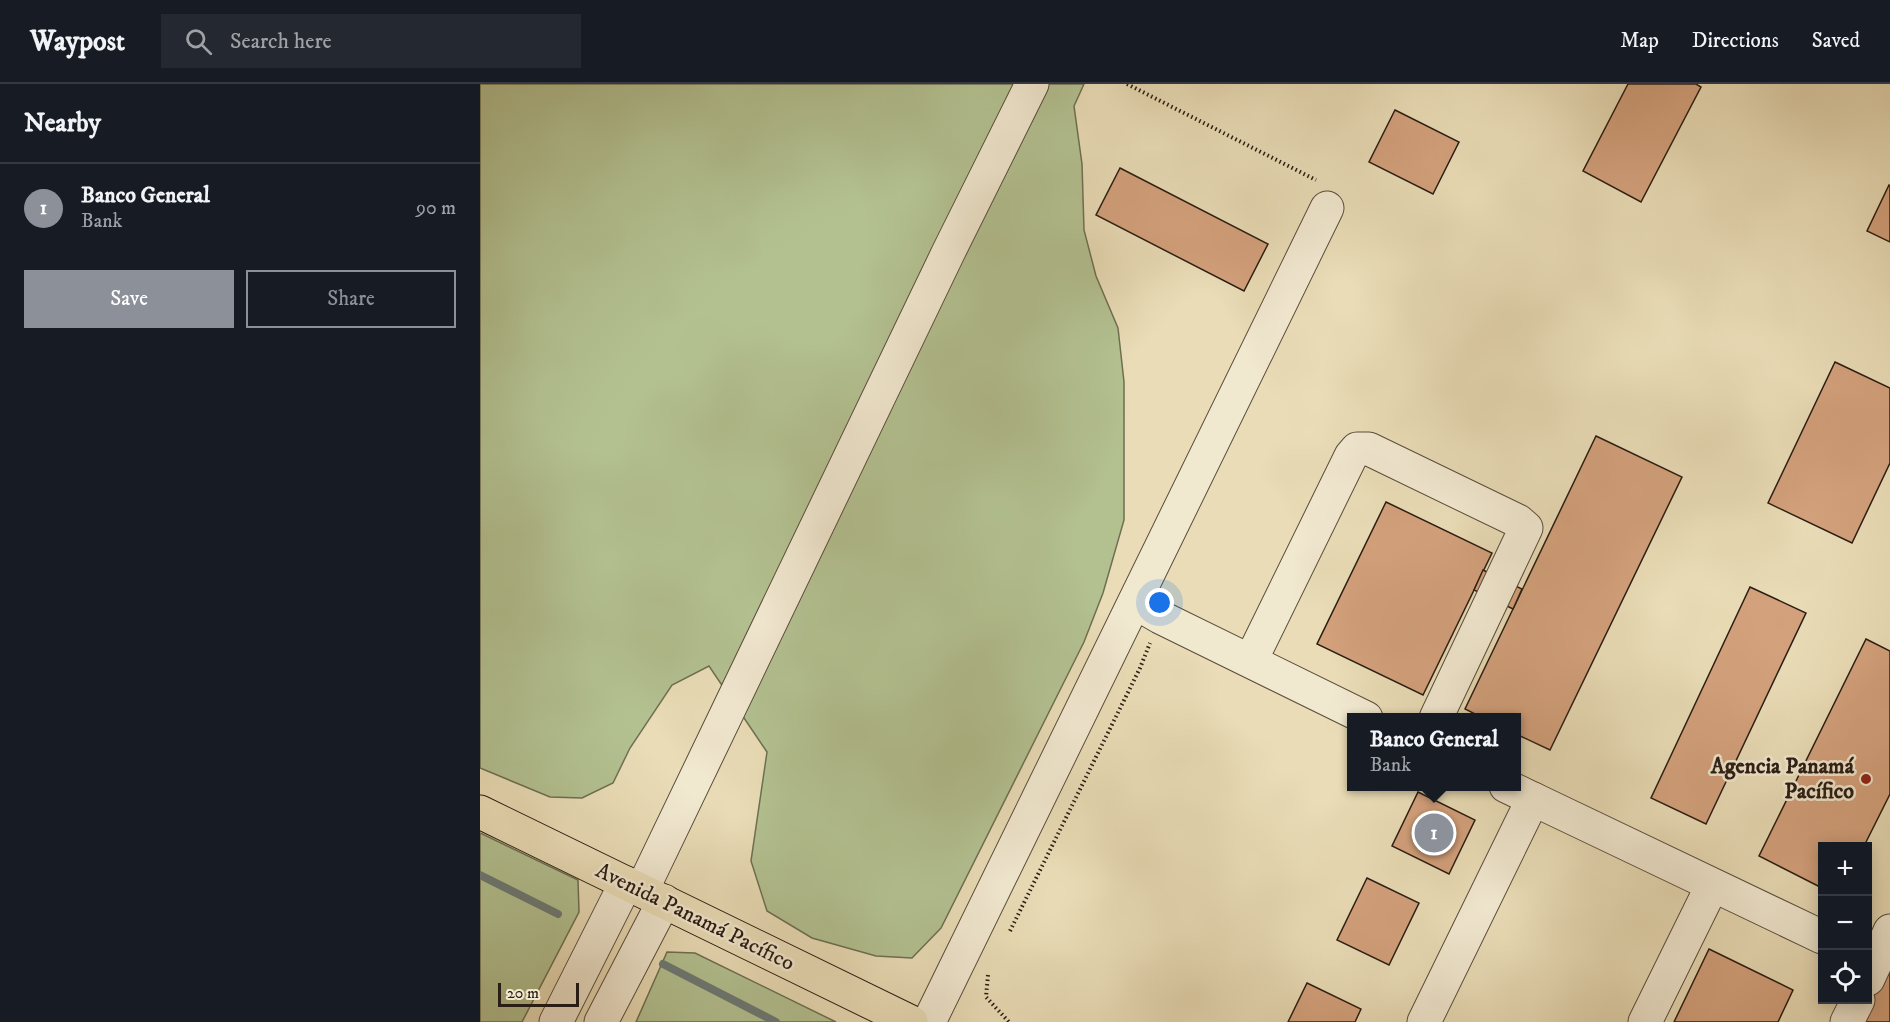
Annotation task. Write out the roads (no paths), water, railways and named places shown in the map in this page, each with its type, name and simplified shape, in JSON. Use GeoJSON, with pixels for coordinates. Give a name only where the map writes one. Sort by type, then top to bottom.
{"type":"FeatureCollection","features":[{"type":"Feature","properties":{"kind":"main road","name":"Avenida Panamá Pacífico"},"geometry":{"type":"LineString","coordinates":[[480,812],[911,1022]]}},
{"type":"Feature","properties":{"kind":"street"},"geometry":{"type":"LineString","coordinates":[[601,1022],[644,892],[932,285],[1032,84]]}},
{"type":"Feature","properties":{"kind":"street"},"geometry":{"type":"LineString","coordinates":[[929,1022],[1148,610],[1327,208]]}},
{"type":"Feature","properties":{"kind":"street"},"geometry":{"type":"LineString","coordinates":[[1251,660],[1351,456],[1357,448],[1369,449],[1518,521],[1526,528],[1438,713]]}},
{"type":"Feature","properties":{"kind":"street"},"geometry":{"type":"LineString","coordinates":[[1148,610],[1358,713]]}},
{"type":"Feature","properties":{"kind":"street"},"geometry":{"type":"LineString","coordinates":[[1424,1022],[1520,793],[1818,935]]}},
{"type":"Feature","properties":{"kind":"street"},"geometry":{"type":"LineString","coordinates":[[1645,1022],[1712,886]]}},
{"type":"Feature","properties":{"kind":"street"},"geometry":{"type":"LineString","coordinates":[[556,1022],[644,892]]}},
{"type":"Feature","properties":{"kind":"street"},"geometry":{"type":"LineString","coordinates":[[1872,962],[1890,931]]}},
{"type":"Feature","properties":{"kind":"street"},"geometry":{"type":"LineString","coordinates":[[1847,1022],[1856,1004]]}},
{"type":"Feature","properties":{"kind":"waterway"},"geometry":{"type":"LineString","coordinates":[[480,875],[558,914]]}},
{"type":"Feature","properties":{"kind":"waterway"},"geometry":{"type":"LineString","coordinates":[[663,964],[776,1022]]}},
{"type":"Feature","properties":{"kind":"place","name":"Agencia Panamá Pacífico"},"geometry":{"type":"Point","coordinates":[1866,779]}},
{"type":"Feature","properties":{"kind":"place","name":"Banco General"},"geometry":{"type":"Point","coordinates":[1434,833]}}]}
